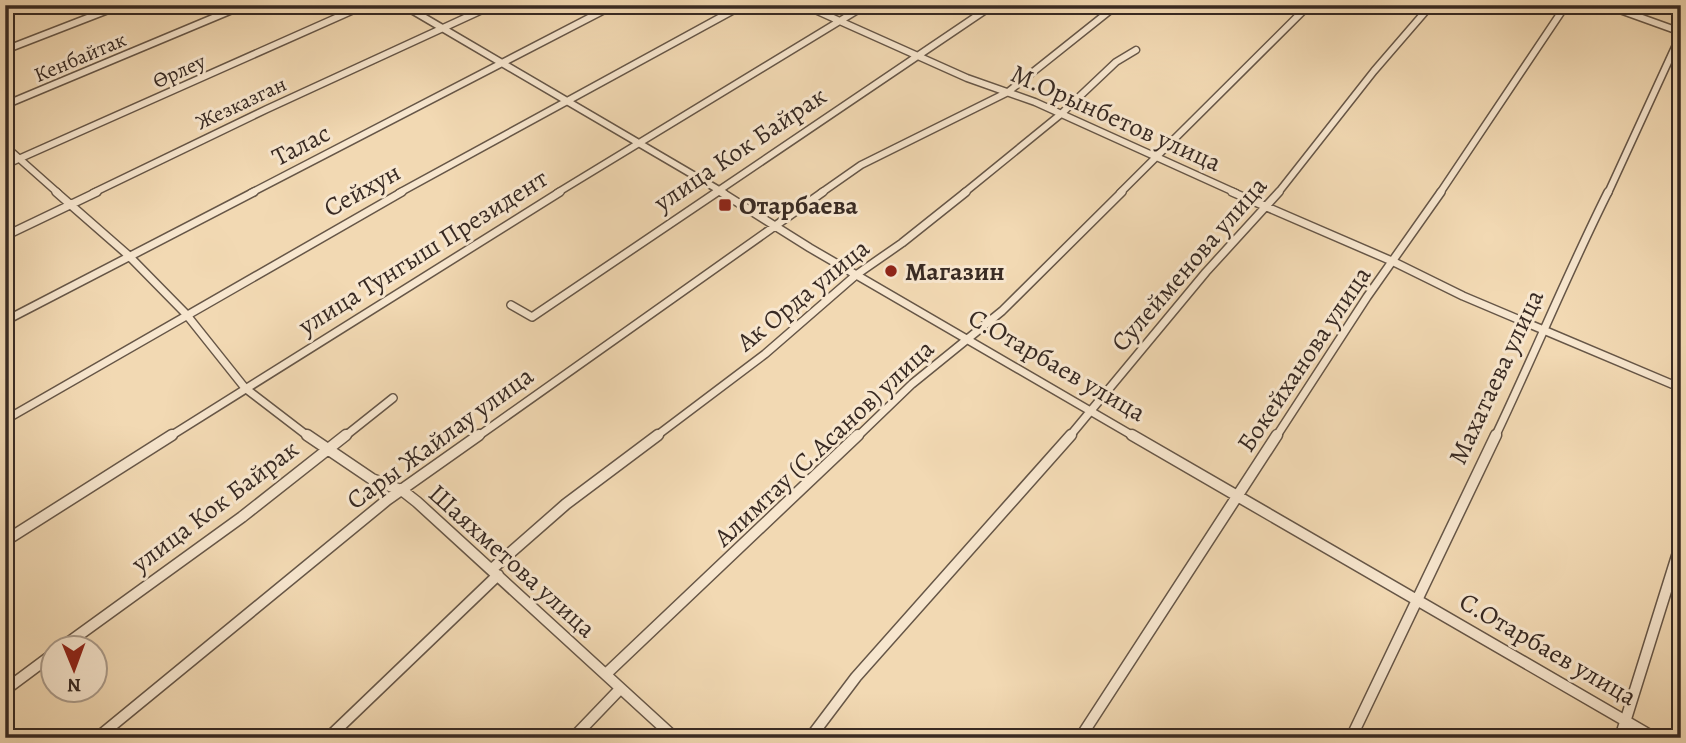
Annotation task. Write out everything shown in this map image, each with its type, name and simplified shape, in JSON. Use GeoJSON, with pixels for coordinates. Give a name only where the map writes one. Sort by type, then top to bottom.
{"type":"FeatureCollection","features":[{"type":"Feature","properties":{"kind":"street"},"geometry":{"type":"LineString","coordinates":[[5,50],[121,5]]}},
{"type":"Feature","properties":{"kind":"street","name":"Кенбайтак"},"geometry":{"type":"LineString","coordinates":[[5,105],[244,5]]}},
{"type":"Feature","properties":{"kind":"street","name":"Өрлеу"},"geometry":{"type":"LineString","coordinates":[[5,165],[365,5]]}},
{"type":"Feature","properties":{"kind":"street","name":"С.Отарбаев улица"},"geometry":{"type":"LineString","coordinates":[[403,5],[564,102],[720,191],[856,275],[1655,738]]}},
{"type":"Feature","properties":{"kind":"street","name":"Жезказган"},"geometry":{"type":"LineString","coordinates":[[5,236],[267,109],[493,5]]}},
{"type":"Feature","properties":{"kind":"street","name":"Талас"},"geometry":{"type":"LineString","coordinates":[[5,321],[614,5]]}},
{"type":"Feature","properties":{"kind":"street","name":"Сейхун"},"geometry":{"type":"LineString","coordinates":[[5,420],[186,314],[743,5]]}},
{"type":"Feature","properties":{"kind":"street","name":"М.Орынбетов улица"},"geometry":{"type":"LineString","coordinates":[[804,5],[967,78],[1061,114],[1154,158],[1394,262],[1463,296],[1681,388]]}},
{"type":"Feature","properties":{"kind":"street","name":"улица Тунгыш Президент"},"geometry":{"type":"LineString","coordinates":[[5,541],[434,268],[866,5]]}},
{"type":"Feature","properties":{"kind":"street","name":"улица Кок Байрак"},"geometry":{"type":"LineString","coordinates":[[511,305],[532,317],[993,5]]}},
{"type":"Feature","properties":{"kind":"street","name":"Сары Жайлау улица"},"geometry":{"type":"LineString","coordinates":[[97,738],[387,500],[823,192],[890,149],[1009,92],[1117,5]]}},
{"type":"Feature","properties":{"kind":"street","name":"Алимтау (С.Асанов) улица"},"geometry":{"type":"LineString","coordinates":[[606,674],[912,384],[1002,311],[1309,5]]}},
{"type":"Feature","properties":{"kind":"street","name":"Сулейменова улица"},"geometry":{"type":"LineString","coordinates":[[810,738],[856,677],[1091,412],[1206,272],[1267,207],[1374,71],[1431,5]]}},
{"type":"Feature","properties":{"kind":"street","name":"Бокейханова улица"},"geometry":{"type":"LineString","coordinates":[[1080,738],[1195,557],[1238,497],[1367,297],[1394,262],[1566,5]]}},
{"type":"Feature","properties":{"kind":"street"},"geometry":{"type":"LineString","coordinates":[[1606,5],[1681,33]]}},
{"type":"Feature","properties":{"kind":"street","name":"Махатаева улица"},"geometry":{"type":"LineString","coordinates":[[1351,738],[1546,330],[1567,275],[1634,140],[1681,33]]}},
{"type":"Feature","properties":{"kind":"street","name":"Ак Орда улица"},"geometry":{"type":"LineString","coordinates":[[328,738],[566,504],[765,354],[856,275],[902,243],[1061,114],[1116,62],[1136,50]]}},
{"type":"Feature","properties":{"kind":"street","name":"Шаяхметова улица"},"geometry":{"type":"LineString","coordinates":[[5,146],[128,256],[186,314],[245,388],[327,450],[372,479],[402,491],[495,572],[675,738]]}},
{"type":"Feature","properties":{"kind":"street","name":"улица Кок Байрак"},"geometry":{"type":"LineString","coordinates":[[82,634],[242,517],[393,398]]}},
{"type":"Feature","properties":{"kind":"street"},"geometry":{"type":"LineString","coordinates":[[1620,738],[1681,543]]}},
{"type":"Feature","properties":{"kind":"street"},"geometry":{"type":"LineString","coordinates":[[5,690],[38,665]]}},
{"type":"Feature","properties":{"kind":"street"},"geometry":{"type":"LineString","coordinates":[[573,738],[620,689]]}},
{"type":"Feature","properties":{"kind":"place","name":"Отарбаева"},"geometry":{"type":"Point","coordinates":[725,205]}},
{"type":"Feature","properties":{"kind":"place","name":"Магазин"},"geometry":{"type":"Point","coordinates":[891,271]}}]}
